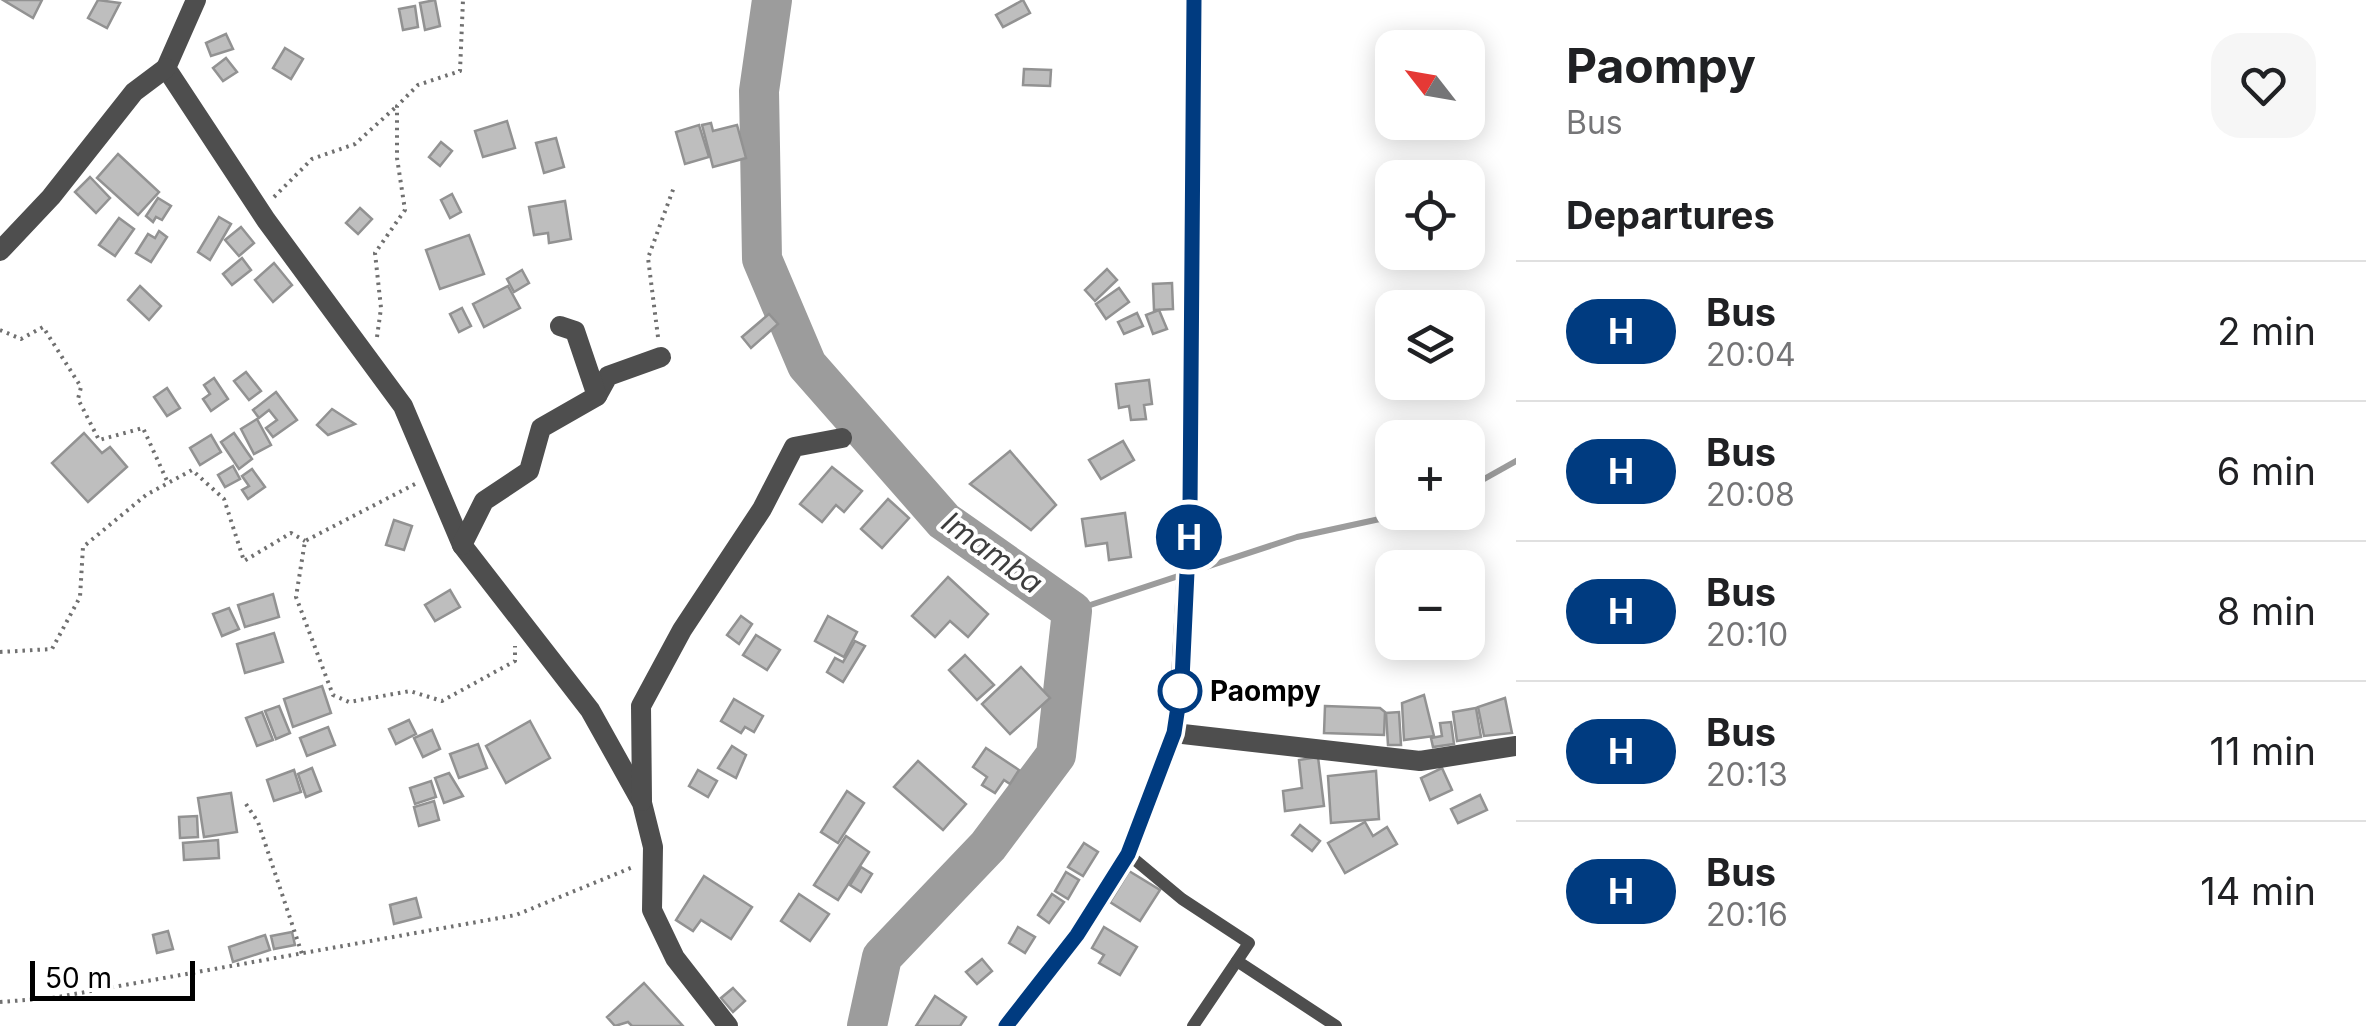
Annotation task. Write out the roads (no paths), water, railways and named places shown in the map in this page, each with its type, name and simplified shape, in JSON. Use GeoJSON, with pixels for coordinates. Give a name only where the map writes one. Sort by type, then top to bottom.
{"type":"FeatureCollection","features":[{"type":"Feature","properties":{"kind":"street"},"geometry":{"type":"LineString","coordinates":[[0,251],[51,197],[134,92],[166,68],[196,0]]}},
{"type":"Feature","properties":{"kind":"street"},"geometry":{"type":"LineString","coordinates":[[1006,1026],[1077,935],[1128,854],[1174,733],[1190,507],[1194,0]]}},
{"type":"Feature","properties":{"kind":"street"},"geometry":{"type":"LineString","coordinates":[[166,68],[260,210],[402,406],[462,545],[590,710],[642,802]]}},
{"type":"Feature","properties":{"kind":"street"},"geometry":{"type":"LineString","coordinates":[[560,326],[575,331],[597,396]]}},
{"type":"Feature","properties":{"kind":"street"},"geometry":{"type":"LineString","coordinates":[[462,545],[484,501],[529,471],[541,428],[597,396],[608,376],[661,356]]}},
{"type":"Feature","properties":{"kind":"street"},"geometry":{"type":"LineString","coordinates":[[728,1026],[675,958],[652,910],[653,859],[642,802],[641,706],[682,630],[762,509],[794,448],[842,438]]}},
{"type":"Feature","properties":{"kind":"street"},"geometry":{"type":"LineString","coordinates":[[1174,733],[1420,761],[1516,746]]}},
{"type":"Feature","properties":{"kind":"lane"},"geometry":{"type":"LineString","coordinates":[[1128,854],[1182,899],[1249,942],[1193,1026]]}},
{"type":"Feature","properties":{"kind":"lane"},"geometry":{"type":"LineString","coordinates":[[1236,962],[1336,1026]]}},
{"type":"Feature","properties":{"kind":"waterway","name":"Imamba"},"geometry":{"type":"LineString","coordinates":[[772,0],[759,91],[762,259],[807,365],[944,521],[1072,611],[1056,755],[988,846],[882,957],[867,1026]]}},
{"type":"Feature","properties":{"kind":"waterway"},"geometry":{"type":"LineString","coordinates":[[1485,478],[1516,461]]}},
{"type":"Feature","properties":{"kind":"waterway"},"geometry":{"type":"LineString","coordinates":[[1072,611],[1297,537],[1375,520]]}},
{"type":"Feature","properties":{"kind":"place","name":"Paompy"},"geometry":{"type":"Point","coordinates":[1180,691]}}]}
